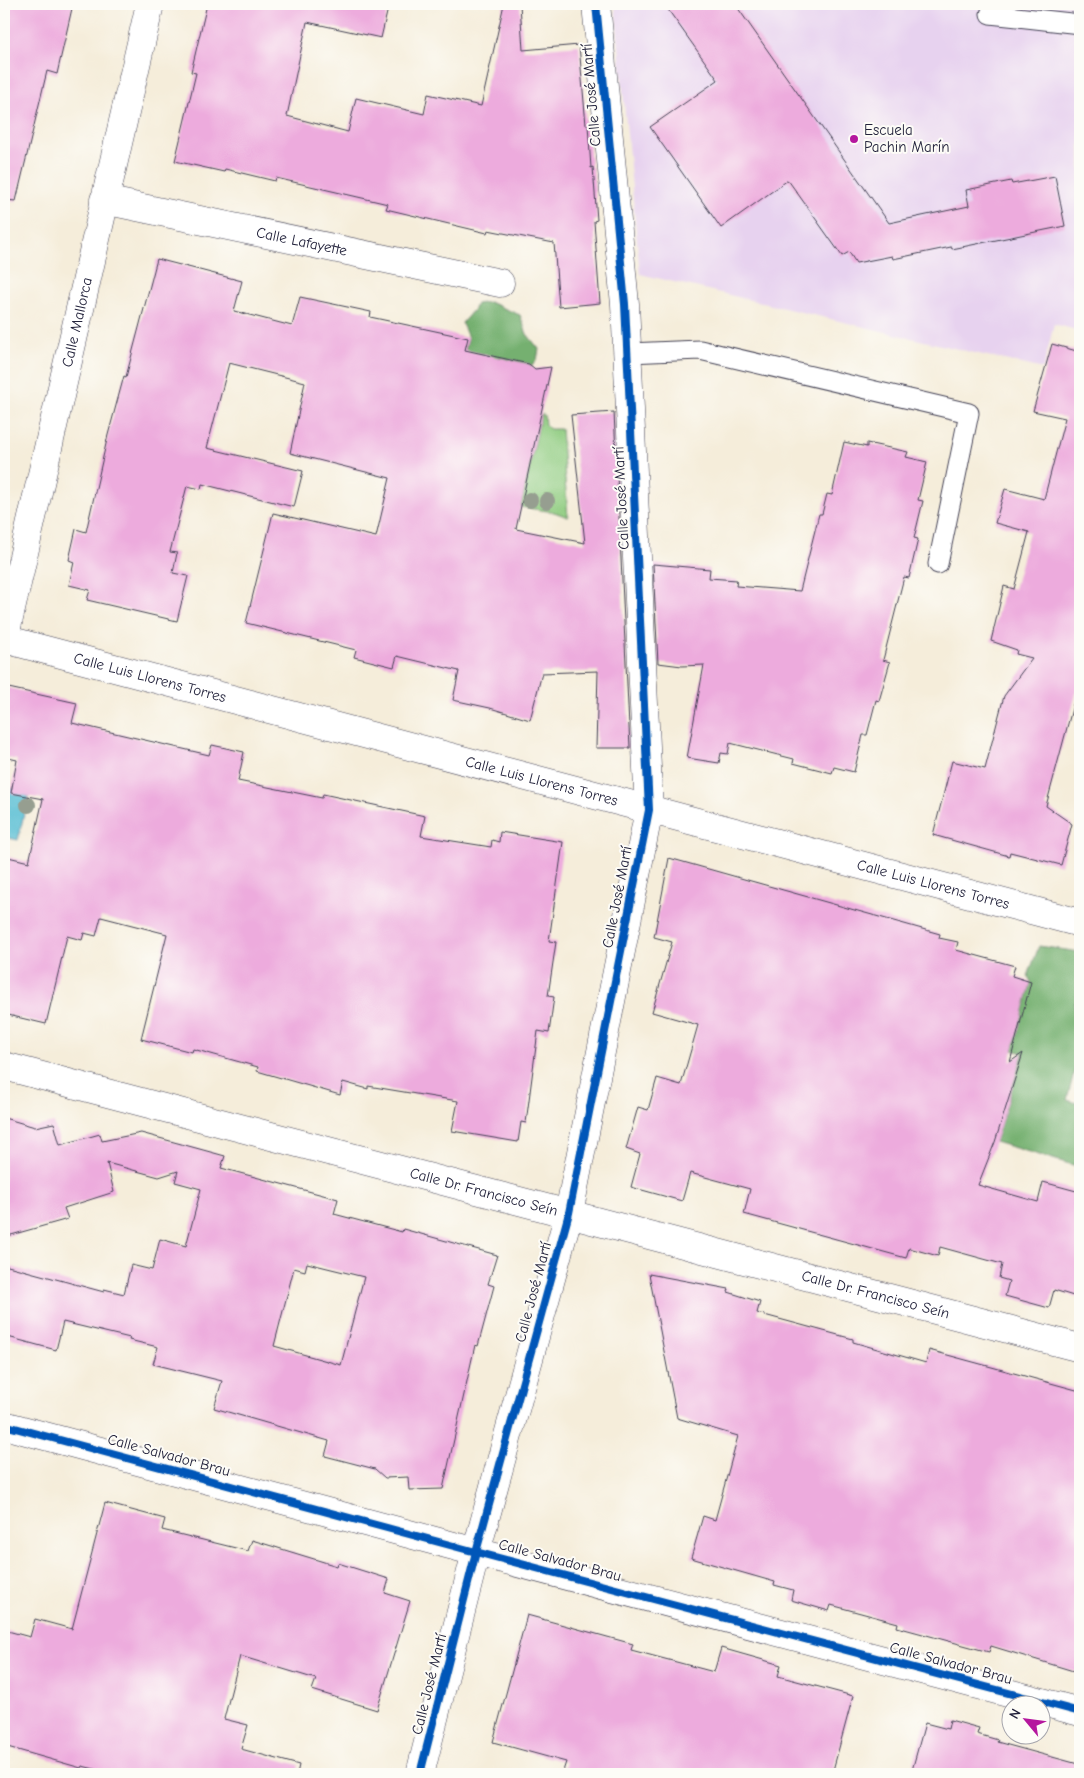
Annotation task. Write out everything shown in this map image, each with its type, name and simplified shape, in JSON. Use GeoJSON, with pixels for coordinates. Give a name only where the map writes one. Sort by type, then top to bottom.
{"type":"FeatureCollection","features":[{"type":"Feature","properties":{"kind":"street","name":"Calle Mallorca"},"geometry":{"type":"LineString","coordinates":[[4,640],[150,4]]}},
{"type":"Feature","properties":{"kind":"street","name":"Calle José Martí"},"geometry":{"type":"LineString","coordinates":[[420,1774],[476,1552],[569,1213],[649,810],[625,304],[596,4]]}},
{"type":"Feature","properties":{"kind":"street","name":"Calle Lafayette"},"geometry":{"type":"LineString","coordinates":[[104,200],[500,283]]}},
{"type":"Feature","properties":{"kind":"street","name":"Calle Luis Llorens Torres"},"geometry":{"type":"LineString","coordinates":[[4,640],[1080,922]]}},
{"type":"Feature","properties":{"kind":"street","name":"Calle Dr. Francisco Seín"},"geometry":{"type":"LineString","coordinates":[[4,1066],[1080,1348]]}},
{"type":"Feature","properties":{"kind":"street","name":"Calle Salvador Brau"},"geometry":{"type":"LineString","coordinates":[[4,1425],[1080,1712]]}},
{"type":"Feature","properties":{"kind":"lane"},"geometry":{"type":"LineString","coordinates":[[990,14],[1080,24]]}},
{"type":"Feature","properties":{"kind":"lane"},"geometry":{"type":"LineString","coordinates":[[628,353],[700,350],[969,413],[938,564]]}},
{"type":"Feature","properties":{"kind":"shaded area","name":"Escuela Pachin Marín"},"geometry":{"type":"Polygon","coordinates":[[[615,4],[1080,4],[1080,331],[1054,324],[1043,369],[640,274],[615,4]]]}},
{"type":"Feature","properties":{"kind":"green space"},"geometry":{"type":"Polygon","coordinates":[[[489,302],[520,315],[527,334],[539,349],[537,360],[531,366],[499,357],[498,361],[464,355],[468,338],[462,323],[476,304],[489,302]]]}},
{"type":"Feature","properties":{"kind":"green space"},"geometry":{"type":"Polygon","coordinates":[[[541,415],[544,415],[545,425],[550,429],[561,429],[568,517],[554,512],[521,507],[541,415]]]}},
{"type":"Feature","properties":{"kind":"green space"},"geometry":{"type":"Polygon","coordinates":[[[1039,946],[1080,952],[1080,997],[1074,1003],[1074,1025],[1076,1034],[1080,1038],[1080,1049],[1067,1100],[1080,1104],[1080,1167],[995,1142],[1023,1053],[1013,1050],[1031,982],[1028,976],[1039,946]]]}},
{"type":"Feature","properties":{"kind":"water"},"geometry":{"type":"Polygon","coordinates":[[[4,787],[29,792],[18,840],[4,837],[4,787]]]}},
{"type":"Feature","properties":{"kind":"building"},"geometry":{"type":"Polygon","coordinates":[[[4,4],[73,4],[57,74],[47,71],[16,201],[4,200],[4,4]]]}},
{"type":"Feature","properties":{"kind":"building"},"geometry":{"type":"Polygon","coordinates":[[[207,4],[389,4],[381,38],[307,22],[287,116],[348,132],[356,98],[424,114],[428,94],[481,106],[504,4],[520,4],[523,50],[579,45],[591,168],[593,167],[597,220],[594,221],[600,303],[559,307],[554,243],[488,230],[487,233],[386,209],[388,204],[276,178],[275,181],[225,169],[224,172],[175,161],[196,73],[191,72],[207,4]]]}},
{"type":"Feature","properties":{"kind":"building"},"geometry":{"type":"Polygon","coordinates":[[[664,4],[735,4],[889,223],[969,206],[966,190],[1011,181],[1012,184],[1055,176],[1065,226],[952,249],[951,247],[893,259],[892,256],[856,263],[849,252],[842,256],[788,180],[721,228],[650,127],[718,80],[664,4]]]}},
{"type":"Feature","properties":{"kind":"building"},"geometry":{"type":"Polygon","coordinates":[[[157,259],[242,281],[234,311],[292,326],[300,297],[371,312],[370,317],[468,338],[465,350],[529,364],[535,369],[551,367],[516,529],[585,543],[571,415],[614,412],[630,748],[596,748],[598,671],[542,673],[530,720],[490,708],[453,700],[459,671],[397,656],[394,667],[354,657],[356,650],[246,623],[273,513],[376,537],[390,478],[290,453],[305,382],[229,363],[207,448],[303,471],[294,507],[202,484],[201,489],[187,486],[170,552],[177,553],[173,573],[188,576],[177,621],[87,600],[90,590],[69,585],[74,562],[69,560],[76,529],[86,532],[108,435],[124,376],[126,377],[157,259]]]}},
{"type":"Feature","properties":{"kind":"building"},"geometry":{"type":"Polygon","coordinates":[[[1052,344],[1080,352],[1080,679],[1046,806],[1072,824],[1061,865],[1010,852],[1009,856],[933,835],[952,761],[985,769],[1004,696],[1032,658],[1016,654],[1017,650],[991,641],[1004,586],[1014,589],[1029,532],[995,523],[1005,489],[1044,499],[1065,418],[1033,411],[1052,344]]]}},
{"type":"Feature","properties":{"kind":"building"},"geometry":{"type":"Polygon","coordinates":[[[844,442],[867,447],[867,443],[908,452],[906,457],[927,462],[918,500],[923,501],[914,538],[918,539],[909,578],[904,577],[883,660],[890,662],[879,701],[876,700],[867,735],[863,735],[854,772],[834,767],[832,773],[793,763],[794,759],[730,743],[728,754],[721,753],[719,763],[687,758],[704,665],[682,666],[658,663],[653,564],[710,569],[709,578],[737,580],[736,586],[800,591],[819,514],[822,514],[827,494],[832,495],[844,442]]]}},
{"type":"Feature","properties":{"kind":"building"},"geometry":{"type":"Polygon","coordinates":[[[4,687],[77,703],[72,723],[209,755],[212,745],[244,752],[238,781],[322,798],[323,794],[425,816],[421,836],[491,847],[492,840],[499,842],[500,832],[563,842],[549,941],[556,942],[548,996],[554,997],[549,1033],[538,1031],[526,1123],[521,1122],[518,1142],[452,1131],[458,1101],[368,1086],[368,1089],[343,1082],[340,1095],[257,1071],[258,1067],[193,1049],[192,1052],[141,1039],[167,934],[101,917],[96,936],[84,933],[82,940],[67,936],[46,1024],[4,1014],[4,856],[29,862],[43,799],[11,793],[17,760],[4,757],[4,687]]]}},
{"type":"Feature","properties":{"kind":"building"},"geometry":{"type":"Polygon","coordinates":[[[669,858],[940,934],[939,938],[958,942],[956,950],[1015,966],[1012,976],[1031,982],[1010,1062],[1023,1053],[995,1142],[978,1185],[1038,1202],[1043,1182],[1080,1192],[1080,1298],[1054,1290],[1049,1308],[1005,1296],[1009,1281],[999,1278],[1002,1264],[940,1247],[938,1256],[909,1248],[906,1258],[744,1214],[750,1189],[690,1173],[682,1201],[631,1187],[640,1154],[626,1149],[638,1107],[648,1110],[657,1078],[681,1085],[698,1025],[652,1012],[672,942],[654,937],[669,858]]]}},
{"type":"Feature","properties":{"kind":"building"},"geometry":{"type":"Polygon","coordinates":[[[4,1118],[35,1127],[54,1123],[60,1145],[100,1134],[102,1141],[141,1133],[225,1156],[221,1168],[338,1199],[334,1214],[402,1232],[403,1229],[497,1255],[488,1284],[494,1286],[478,1346],[475,1345],[443,1489],[409,1490],[408,1477],[385,1478],[375,1469],[325,1456],[329,1441],[214,1408],[222,1381],[153,1364],[158,1347],[129,1340],[130,1338],[63,1322],[56,1350],[4,1336],[4,1265],[104,1292],[104,1289],[124,1294],[131,1265],[152,1270],[160,1239],[186,1246],[201,1189],[175,1182],[178,1171],[159,1177],[107,1163],[114,1192],[64,1208],[68,1219],[4,1237],[4,1118]],[[307,1263],[305,1271],[294,1268],[274,1346],[341,1365],[364,1277],[307,1263]]]}},
{"type":"Feature","properties":{"kind":"building"},"geometry":{"type":"Polygon","coordinates":[[[649,1274],[729,1289],[728,1292],[760,1302],[757,1313],[853,1339],[853,1342],[926,1363],[929,1350],[1080,1391],[1080,1673],[991,1646],[989,1652],[897,1627],[898,1623],[831,1605],[829,1611],[791,1600],[793,1590],[774,1585],[775,1582],[691,1558],[703,1516],[715,1520],[738,1436],[677,1418],[649,1274]]]}},
{"type":"Feature","properties":{"kind":"building"},"geometry":{"type":"Polygon","coordinates":[[[105,1503],[165,1519],[162,1530],[248,1551],[252,1540],[337,1566],[338,1563],[389,1579],[385,1593],[410,1601],[377,1710],[312,1690],[316,1679],[240,1656],[224,1719],[248,1725],[241,1749],[299,1765],[297,1774],[116,1774],[82,1766],[81,1768],[4,1746],[4,1630],[30,1637],[35,1619],[72,1629],[105,1503]]]}},
{"type":"Feature","properties":{"kind":"building"},"geometry":{"type":"Polygon","coordinates":[[[527,1615],[633,1644],[631,1650],[714,1672],[721,1648],[781,1665],[778,1676],[853,1696],[832,1774],[562,1774],[566,1762],[493,1742],[527,1615]]]}},
{"type":"Feature","properties":{"kind":"building"},"geometry":{"type":"Polygon","coordinates":[[[950,1720],[979,1728],[977,1734],[998,1740],[997,1742],[1002,1743],[1002,1746],[1012,1746],[1078,1764],[1077,1774],[911,1774],[925,1723],[948,1729],[950,1720]]]}},
{"type":"Feature","properties":{"kind":"cycle path"},"geometry":{"type":"LineString","coordinates":[[420,1774],[476,1552],[569,1213],[649,810],[625,304],[596,4]]}},
{"type":"Feature","properties":{"kind":"cycle path"},"geometry":{"type":"LineString","coordinates":[[4,1425],[1080,1712]]}},
{"type":"Feature","properties":{"kind":"place","name":"Escuela Pachin Marín"},"geometry":{"type":"Point","coordinates":[854,139]}}]}
